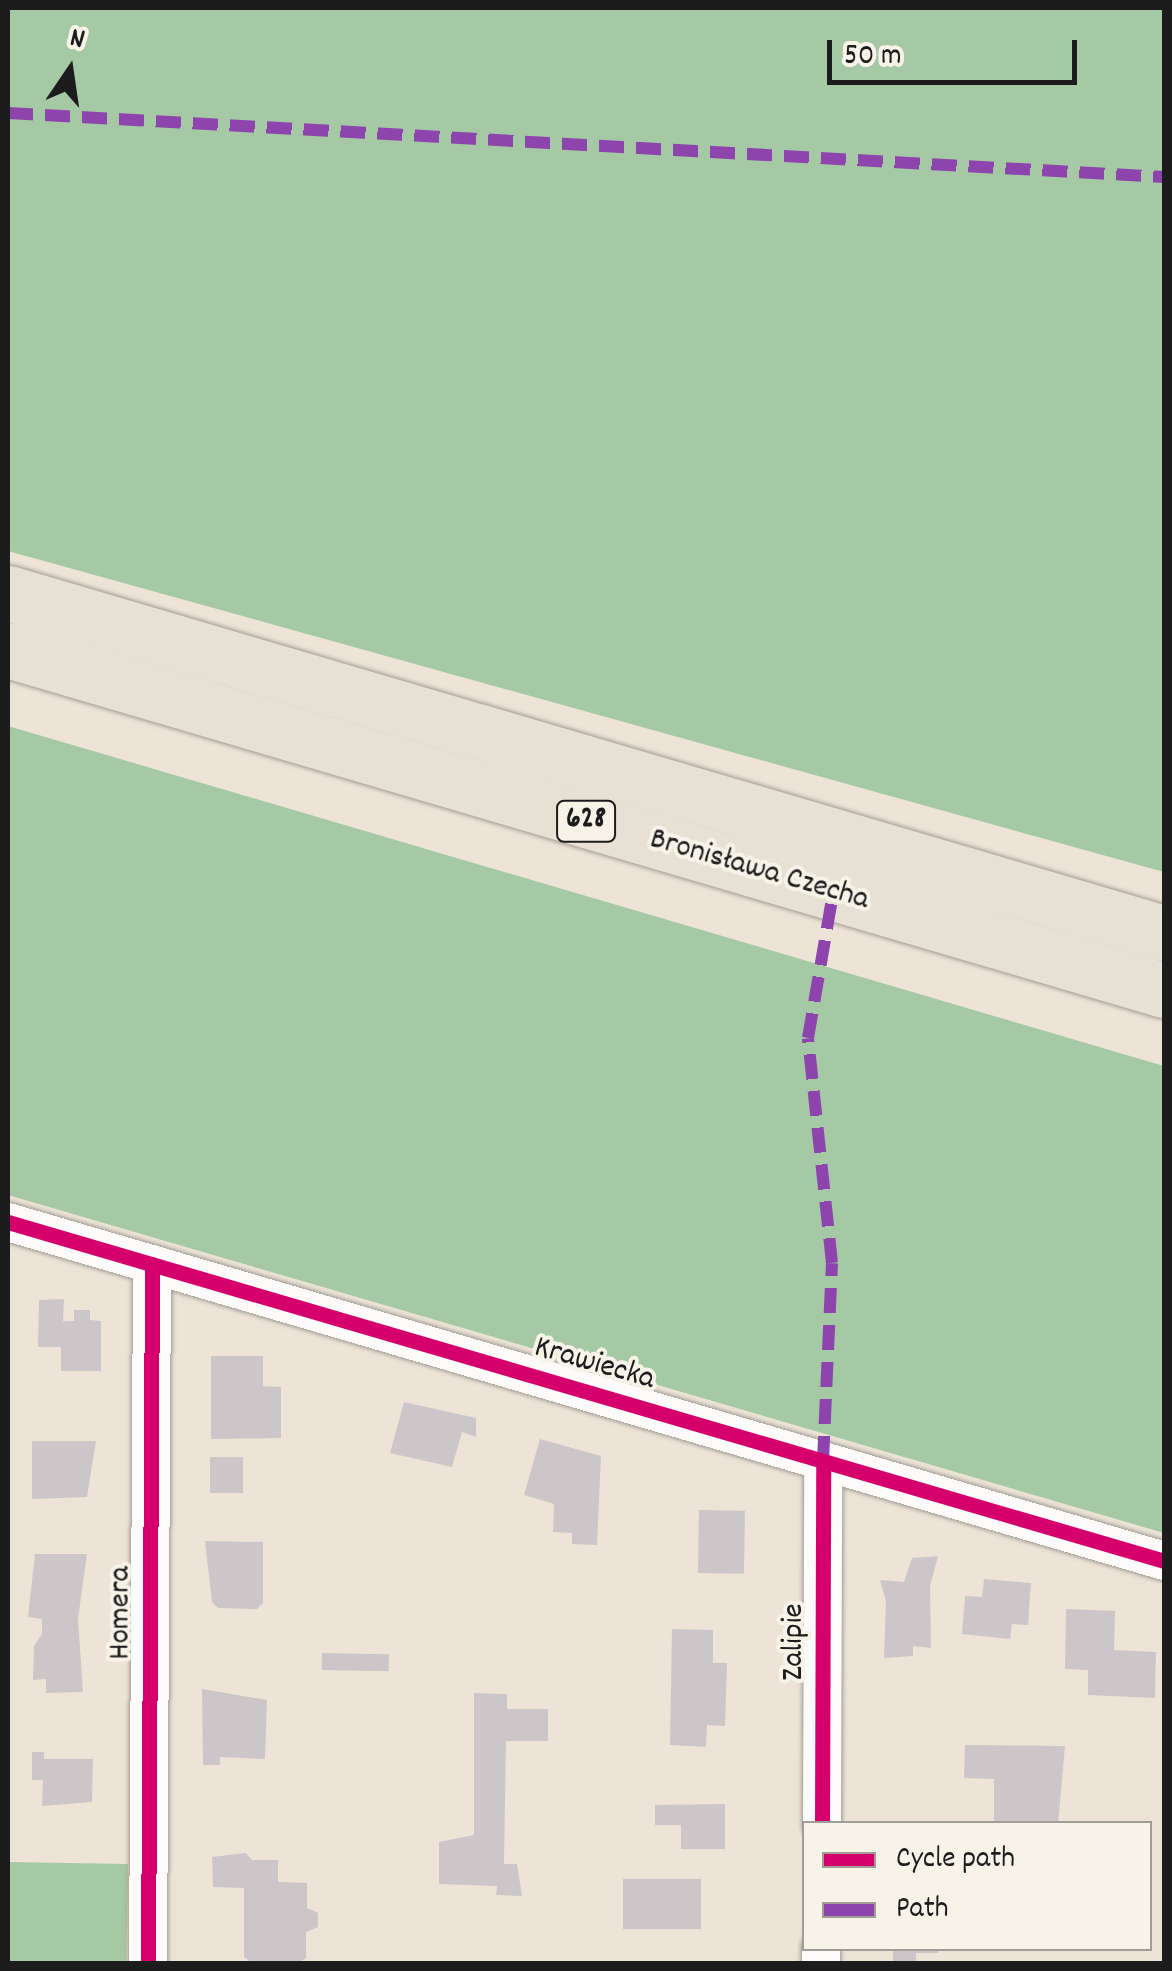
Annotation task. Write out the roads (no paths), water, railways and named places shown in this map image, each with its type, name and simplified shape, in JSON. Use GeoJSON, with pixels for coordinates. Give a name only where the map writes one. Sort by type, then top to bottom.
{"type":"FeatureCollection","features":[{"type":"Feature","properties":{"kind":"main road","name":"Bronisława Czecha"},"geometry":{"type":"LineString","coordinates":[[8,594],[1164,933]]}},
{"type":"Feature","properties":{"kind":"main road","name":"Bronisława Czecha"},"geometry":{"type":"LineString","coordinates":[[8,650],[1164,990]]}},
{"type":"Feature","properties":{"kind":"street","name":"Krawiecka"},"geometry":{"type":"LineString","coordinates":[[8,1222],[1164,1561]]}},
{"type":"Feature","properties":{"kind":"street","name":"Homera"},"geometry":{"type":"LineString","coordinates":[[148,1964],[152,1264]]}},
{"type":"Feature","properties":{"kind":"street","name":"Zalipie"},"geometry":{"type":"LineString","coordinates":[[822,1821],[824,1461]]}}]}
